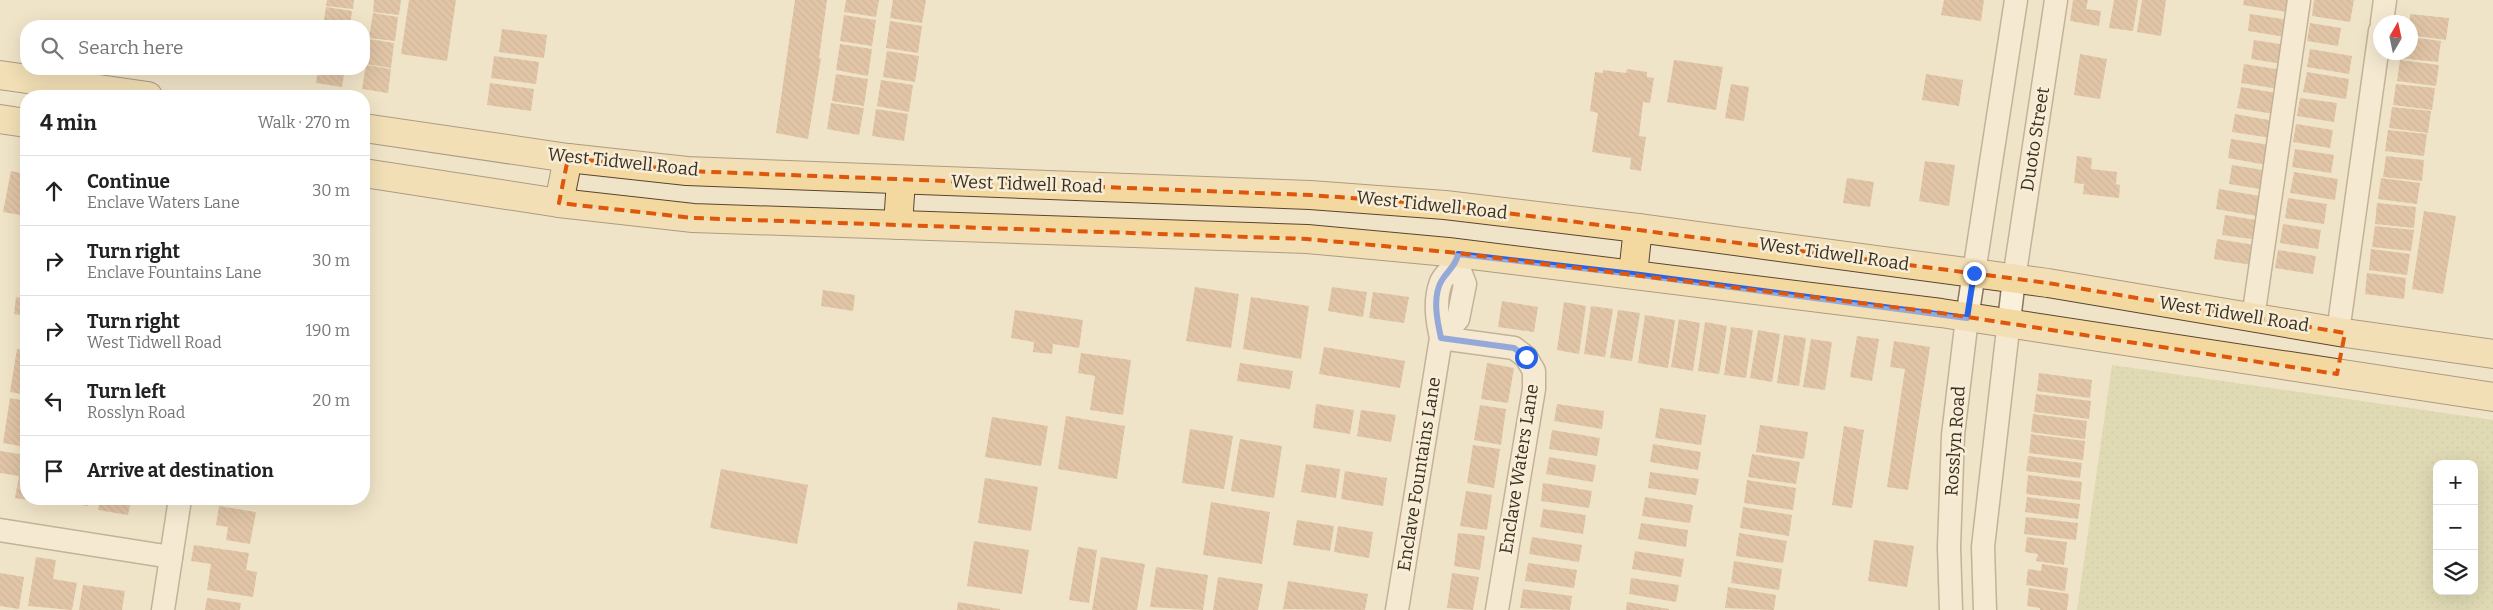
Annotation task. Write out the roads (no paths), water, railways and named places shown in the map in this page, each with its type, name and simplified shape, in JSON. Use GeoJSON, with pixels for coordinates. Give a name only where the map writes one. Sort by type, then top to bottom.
{"type":"FeatureCollection","features":[{"type":"Feature","properties":{"kind":"main road"},"geometry":{"type":"LineString","coordinates":[[0,75],[106,90]]}},
{"type":"Feature","properties":{"kind":"main road"},"geometry":{"type":"LineString","coordinates":[[0,119],[20,122]]}},
{"type":"Feature","properties":{"kind":"main road","name":"West Tidwell Road"},"geometry":{"type":"LineString","coordinates":[[370,129],[568,158],[687,170],[1332,196],[1445,205],[1638,228],[1974,273],[2342,332],[2493,354]]}},
{"type":"Feature","properties":{"kind":"main road"},"geometry":{"type":"LineString","coordinates":[[559,203],[568,158]]}},
{"type":"Feature","properties":{"kind":"main road"},"geometry":{"type":"LineString","coordinates":[[370,174],[559,203],[693,218],[1307,239],[1457,258],[1633,274],[1967,318],[2493,398]]}},
{"type":"Feature","properties":{"kind":"main road"},"geometry":{"type":"LineString","coordinates":[[898,226],[900,180]]}},
{"type":"Feature","properties":{"kind":"main road"},"geometry":{"type":"LineString","coordinates":[[1633,274],[1638,228]]}},
{"type":"Feature","properties":{"kind":"main road"},"geometry":{"type":"LineString","coordinates":[[2337,374],[2342,332]]}},
{"type":"Feature","properties":{"kind":"street"},"geometry":{"type":"LineString","coordinates":[[1974,273],[2016,0]]}},
{"type":"Feature","properties":{"kind":"street","name":"Duoto Street"},"geometry":{"type":"LineString","coordinates":[[2014,279],[2056,0]]}},
{"type":"Feature","properties":{"kind":"street"},"geometry":{"type":"LineString","coordinates":[[2253,318],[2299,0]]}},
{"type":"Feature","properties":{"kind":"street"},"geometry":{"type":"LineString","coordinates":[[2383,15],[2385,0]]}},
{"type":"Feature","properties":{"kind":"street"},"geometry":{"type":"LineString","coordinates":[[2342,332],[2376,60]]}},
{"type":"Feature","properties":{"kind":"street"},"geometry":{"type":"LineString","coordinates":[[1441,338],[1458,319],[1465,284],[1457,258]]}},
{"type":"Feature","properties":{"kind":"street","name":"Rosslyn Road"},"geometry":{"type":"LineString","coordinates":[[1951,610],[1948,547],[1953,436],[1974,273]]}},
{"type":"Feature","properties":{"kind":"street"},"geometry":{"type":"LineString","coordinates":[[1986,610],[1983,547],[2014,279]]}},
{"type":"Feature","properties":{"kind":"street","name":"Enclave Fountains Lane"},"geometry":{"type":"LineString","coordinates":[[1397,610],[1441,338]]}},
{"type":"Feature","properties":{"kind":"street","name":"Enclave Waters Lane"},"geometry":{"type":"LineString","coordinates":[[1441,338],[1514,348],[1526,357],[1534,371],[1534,389],[1497,610]]}},
{"type":"Feature","properties":{"kind":"street"},"geometry":{"type":"LineString","coordinates":[[163,610],[179,505]]}},
{"type":"Feature","properties":{"kind":"street"},"geometry":{"type":"LineString","coordinates":[[0,530],[172,557]]}}]}
